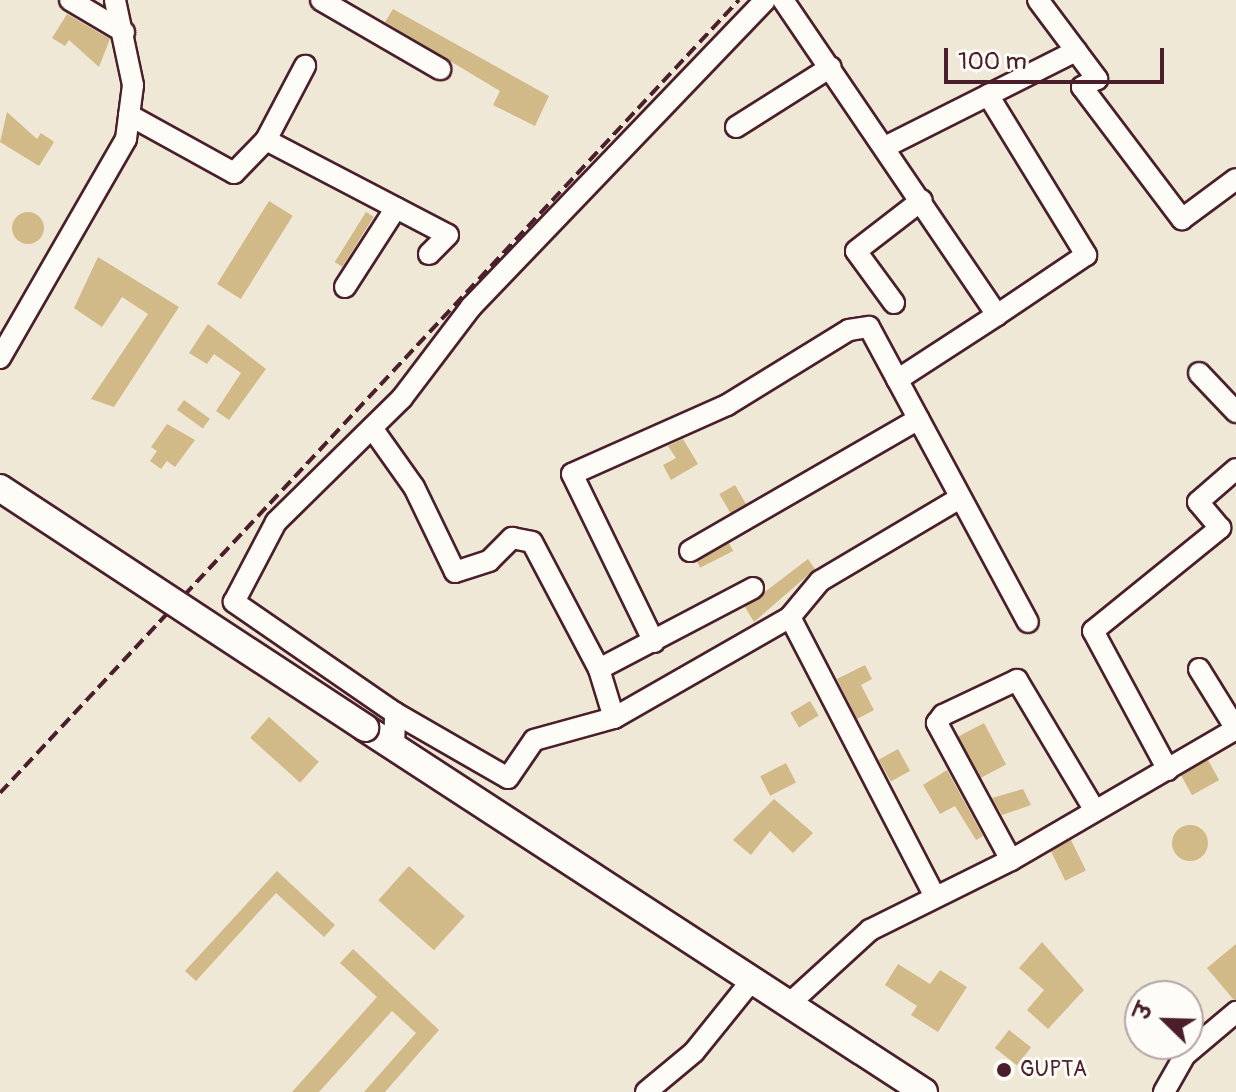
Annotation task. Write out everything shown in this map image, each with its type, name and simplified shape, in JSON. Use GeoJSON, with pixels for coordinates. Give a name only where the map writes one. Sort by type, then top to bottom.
{"type":"FeatureCollection","features":[{"type":"Feature","properties":{"kind":"main road"},"geometry":{"type":"LineString","coordinates":[[0,488],[924,1092]]}},
{"type":"Feature","properties":{"kind":"street"},"geometry":{"type":"LineString","coordinates":[[70,0],[124,32]]}},
{"type":"Feature","properties":{"kind":"street"},"geometry":{"type":"LineString","coordinates":[[0,358],[78,232],[126,139],[133,85],[115,0]]}},
{"type":"Feature","properties":{"kind":"street"},"geometry":{"type":"LineString","coordinates":[[321,0],[440,69]]}},
{"type":"Feature","properties":{"kind":"street"},"geometry":{"type":"LineString","coordinates":[[765,0],[471,307],[372,428],[276,522],[234,602],[395,713],[508,778],[534,740],[614,718],[790,617],[820,581],[960,498]]}},
{"type":"Feature","properties":{"kind":"street"},"geometry":{"type":"LineString","coordinates":[[783,0],[922,200],[997,315]]}},
{"type":"Feature","properties":{"kind":"street"},"geometry":{"type":"LineString","coordinates":[[1039,0],[1097,79],[1082,87],[1182,219],[1236,179]]}},
{"type":"Feature","properties":{"kind":"street"},"geometry":{"type":"LineString","coordinates":[[885,147],[1076,51]]}},
{"type":"Feature","properties":{"kind":"street"},"geometry":{"type":"LineString","coordinates":[[129,115],[234,173],[266,140],[305,66]]}},
{"type":"Feature","properties":{"kind":"street"},"geometry":{"type":"LineString","coordinates":[[736,127],[831,67]]}},
{"type":"Feature","properties":{"kind":"street"},"geometry":{"type":"LineString","coordinates":[[897,380],[1086,255],[988,95]]}},
{"type":"Feature","properties":{"kind":"street"},"geometry":{"type":"LineString","coordinates":[[266,140],[448,235],[429,254]]}},
{"type":"Feature","properties":{"kind":"street"},"geometry":{"type":"LineString","coordinates":[[894,303],[856,251],[922,200]]}},
{"type":"Feature","properties":{"kind":"street"},"geometry":{"type":"LineString","coordinates":[[345,287],[396,208]]}},
{"type":"Feature","properties":{"kind":"street"},"geometry":{"type":"LineString","coordinates":[[654,642],[572,474],[727,405],[849,330],[869,327],[1028,622]]}},
{"type":"Feature","properties":{"kind":"street"},"geometry":{"type":"LineString","coordinates":[[1199,373],[1236,412]]}},
{"type":"Feature","properties":{"kind":"street"},"geometry":{"type":"LineString","coordinates":[[690,551],[919,419]]}},
{"type":"Feature","properties":{"kind":"street"},"geometry":{"type":"LineString","coordinates":[[372,428],[414,487],[455,572],[489,561],[512,538],[532,542],[599,669],[614,718]]}},
{"type":"Feature","properties":{"kind":"street"},"geometry":{"type":"LineString","coordinates":[[1168,770],[1093,631],[1220,528],[1198,502],[1236,469]]}},
{"type":"Feature","properties":{"kind":"street"},"geometry":{"type":"LineString","coordinates":[[599,669],[753,588]]}},
{"type":"Feature","properties":{"kind":"street"},"geometry":{"type":"LineString","coordinates":[[790,617],[934,895]]}},
{"type":"Feature","properties":{"kind":"street"},"geometry":{"type":"LineString","coordinates":[[789,1004],[870,930],[934,895],[1011,860],[1236,729],[1199,669]]}},
{"type":"Feature","properties":{"kind":"street"},"geometry":{"type":"LineString","coordinates":[[1011,860],[937,723],[943,715],[1017,680],[1095,811]]}},
{"type":"Feature","properties":{"kind":"street"},"geometry":{"type":"LineString","coordinates":[[394,747],[395,713]]}},
{"type":"Feature","properties":{"kind":"street"},"geometry":{"type":"LineString","coordinates":[[646,1092],[694,1052],[752,980]]}},
{"type":"Feature","properties":{"kind":"street"},"geometry":{"type":"LineString","coordinates":[[1164,1092],[1185,1055],[1236,1012]]}},
{"type":"Feature","properties":{"kind":"building"},"geometry":{"type":"Polygon","coordinates":[[[393,9],[549,96],[535,126],[493,105],[500,91],[385,22],[393,9]]]}},
{"type":"Feature","properties":{"kind":"building"},"geometry":{"type":"Polygon","coordinates":[[[67,14],[110,39],[99,67],[69,40],[65,46],[52,38],[67,14]]]}},
{"type":"Feature","properties":{"kind":"building"},"geometry":{"type":"Polygon","coordinates":[[[7,112],[37,139],[41,133],[54,142],[39,166],[0,142],[7,112]]]}},
{"type":"Feature","properties":{"kind":"building"},"geometry":{"type":"Polygon","coordinates":[[[269,201],[293,216],[241,299],[217,284],[269,201]]]}},
{"type":"Feature","properties":{"kind":"building"},"geometry":{"type":"Polygon","coordinates":[[[28,212],[39,217],[44,228],[39,239],[28,244],[17,239],[12,228],[17,217],[28,212]]]}},
{"type":"Feature","properties":{"kind":"building"},"geometry":{"type":"Polygon","coordinates":[[[366,212],[374,217],[342,267],[335,262],[366,212]]]}},
{"type":"Feature","properties":{"kind":"building"},"geometry":{"type":"Polygon","coordinates":[[[98,257],[179,307],[114,407],[91,399],[148,314],[122,297],[102,327],[74,308],[98,257]]]}},
{"type":"Feature","properties":{"kind":"building"},"geometry":{"type":"Polygon","coordinates":[[[208,324],[266,369],[229,420],[216,411],[241,373],[214,354],[207,364],[189,353],[208,324]]]}},
{"type":"Feature","properties":{"kind":"building"},"geometry":{"type":"Polygon","coordinates":[[[184,400],[210,419],[203,429],[177,410],[184,400]]]}},
{"type":"Feature","properties":{"kind":"building"},"geometry":{"type":"Polygon","coordinates":[[[167,424],[195,440],[175,467],[167,461],[161,469],[150,461],[157,451],[151,447],[167,424]]]}},
{"type":"Feature","properties":{"kind":"building"},"geometry":{"type":"Polygon","coordinates":[[[683,439],[698,464],[671,480],[663,465],[676,458],[668,446],[683,439]]]}},
{"type":"Feature","properties":{"kind":"building"},"geometry":{"type":"Polygon","coordinates":[[[735,485],[746,504],[730,513],[719,494],[735,485]]]}},
{"type":"Feature","properties":{"kind":"building"},"geometry":{"type":"Polygon","coordinates":[[[729,543],[733,551],[700,568],[696,560],[729,543]]]}},
{"type":"Feature","properties":{"kind":"building"},"geometry":{"type":"Polygon","coordinates":[[[808,559],[815,569],[754,622],[745,607],[808,559]]]}},
{"type":"Feature","properties":{"kind":"building"},"geometry":{"type":"Polygon","coordinates":[[[865,665],[872,679],[861,685],[874,710],[857,719],[837,679],[865,665]]]}},
{"type":"Feature","properties":{"kind":"building"},"geometry":{"type":"Polygon","coordinates":[[[810,701],[819,716],[799,727],[790,713],[810,701]]]}},
{"type":"Feature","properties":{"kind":"building"},"geometry":{"type":"Polygon","coordinates":[[[269,717],[319,762],[300,783],[250,738],[269,717]]]}},
{"type":"Feature","properties":{"kind":"building"},"geometry":{"type":"Polygon","coordinates":[[[984,723],[1006,764],[980,778],[958,737],[984,723]]]}},
{"type":"Feature","properties":{"kind":"building"},"geometry":{"type":"Polygon","coordinates":[[[898,749],[910,771],[891,782],[879,760],[898,749]]]}},
{"type":"Feature","properties":{"kind":"building"},"geometry":{"type":"Polygon","coordinates":[[[1208,760],[1219,780],[1192,795],[1181,775],[1208,760]]]}},
{"type":"Feature","properties":{"kind":"building"},"geometry":{"type":"Polygon","coordinates":[[[786,763],[796,783],[770,796],[760,776],[786,763]]]}},
{"type":"Feature","properties":{"kind":"building"},"geometry":{"type":"Polygon","coordinates":[[[947,770],[983,836],[976,840],[955,806],[940,814],[923,785],[947,770]]]}},
{"type":"Feature","properties":{"kind":"building"},"geometry":{"type":"Polygon","coordinates":[[[1023,789],[1031,805],[1002,815],[992,798],[1023,789]]]}},
{"type":"Feature","properties":{"kind":"building"},"geometry":{"type":"Polygon","coordinates":[[[774,799],[813,833],[793,853],[770,831],[751,855],[733,840],[774,799]]]}},
{"type":"Feature","properties":{"kind":"building"},"geometry":{"type":"Polygon","coordinates":[[[1190,825],[1203,830],[1208,843],[1203,856],[1190,861],[1177,856],[1172,843],[1177,830],[1190,825]]]}},
{"type":"Feature","properties":{"kind":"building"},"geometry":{"type":"Polygon","coordinates":[[[1071,840],[1086,871],[1065,881],[1050,850],[1071,840]]]}},
{"type":"Feature","properties":{"kind":"building"},"geometry":{"type":"Polygon","coordinates":[[[409,866],[465,916],[434,950],[378,900],[409,866]]]}},
{"type":"Feature","properties":{"kind":"building"},"geometry":{"type":"Polygon","coordinates":[[[277,871],[335,925],[324,937],[276,893],[196,981],[185,971],[277,871]]]}},
{"type":"Feature","properties":{"kind":"building"},"geometry":{"type":"Polygon","coordinates":[[[1042,942],[1084,990],[1048,1029],[1027,1010],[1044,990],[1019,968],[1042,942]]]}},
{"type":"Feature","properties":{"kind":"building"},"geometry":{"type":"Polygon","coordinates":[[[1236,944],[1236,999],[1233,999],[1207,968],[1236,944]]]}},
{"type":"Feature","properties":{"kind":"building"},"geometry":{"type":"Polygon","coordinates":[[[353,949],[439,1030],[385,1092],[364,1092],[416,1033],[392,1011],[319,1092],[292,1092],[377,997],[340,963],[353,949]]]}},
{"type":"Feature","properties":{"kind":"building"},"geometry":{"type":"Polygon","coordinates":[[[898,964],[930,984],[940,970],[967,987],[938,1032],[911,1015],[917,1006],[885,985],[898,964]]]}},
{"type":"Feature","properties":{"kind":"building"},"geometry":{"type":"Polygon","coordinates":[[[1009,1030],[1031,1047],[1017,1065],[995,1048],[1009,1030]]]}},
{"type":"Feature","properties":{"kind":"railway"},"geometry":{"type":"LineString","coordinates":[[0,793],[739,0]]}},
{"type":"Feature","properties":{"kind":"place","name":"GUPTA"},"geometry":{"type":"Point","coordinates":[1004,1070]}}]}
